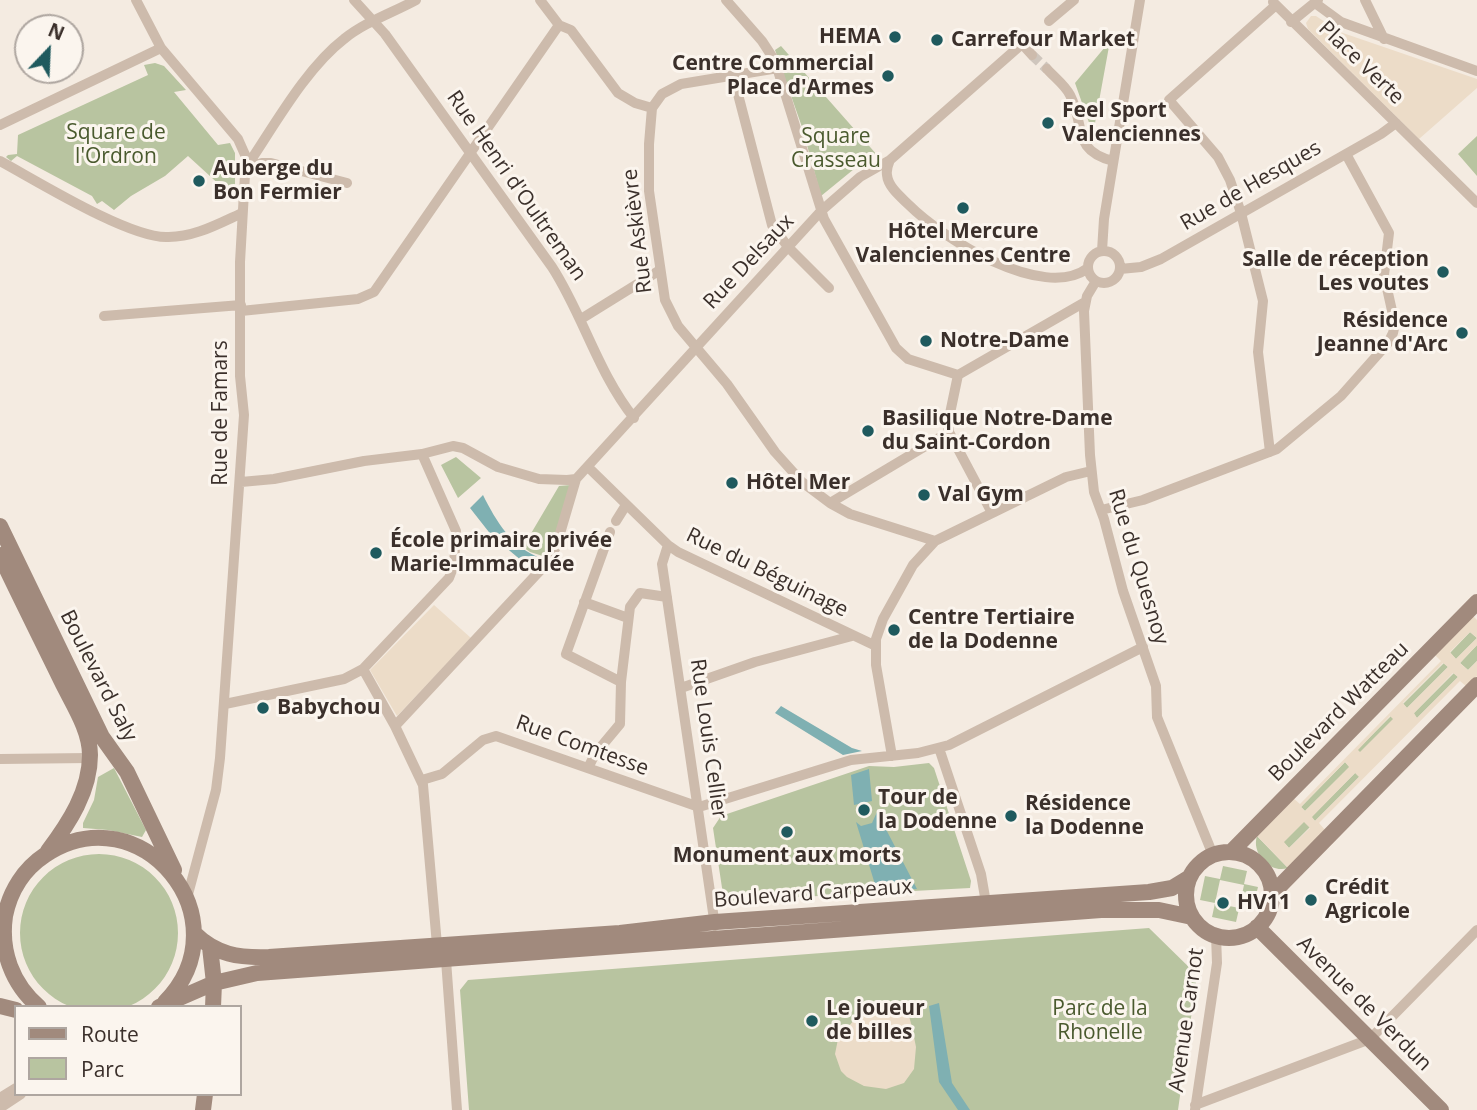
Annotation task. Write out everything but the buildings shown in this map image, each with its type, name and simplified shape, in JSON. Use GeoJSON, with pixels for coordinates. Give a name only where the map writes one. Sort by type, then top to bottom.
{"type":"FeatureCollection","features":[{"type":"Feature","properties":{"kind":"main road","name":"Boulevard Saly"},"geometry":{"type":"LineString","coordinates":[[0,526],[102,737],[131,778],[187,898],[194,933]]}},
{"type":"Feature","properties":{"kind":"main road","name":"Boulevard Saly"},"geometry":{"type":"LineString","coordinates":[[0,555],[89,744],[90,758],[80,800],[46,854]]}},
{"type":"Feature","properties":{"kind":"main road","name":"Boulevard Watteau"},"geometry":{"type":"LineString","coordinates":[[1231,852],[1477,603]]}},
{"type":"Feature","properties":{"kind":"main road"},"geometry":{"type":"LineString","coordinates":[[1272,894],[1477,685]]}},
{"type":"Feature","properties":{"kind":"main road"},"geometry":{"type":"LineString","coordinates":[[0,903],[29,869],[46,854],[79,840],[101,838],[135,846],[165,865],[179,882]]}},
{"type":"Feature","properties":{"kind":"main road"},"geometry":{"type":"LineString","coordinates":[[1231,852],[1247,856],[1260,865],[1269,878],[1272,894],[1268,912],[1257,927],[1238,936],[1216,935],[1202,928],[1192,917],[1186,899],[1190,877],[1198,865],[1213,855],[1231,852]]}},
{"type":"Feature","properties":{"kind":"main road","name":"Boulevard Carpeaux"},"geometry":{"type":"LineString","coordinates":[[194,933],[209,947],[230,956],[244,957],[628,932],[715,922],[1158,891],[1172,888],[1190,877]]}},
{"type":"Feature","properties":{"kind":"main road"},"geometry":{"type":"LineString","coordinates":[[16,887],[5,916],[5,951],[16,980],[37,1005]]}},
{"type":"Feature","properties":{"kind":"main road","name":"Boulevard Carpeaux"},"geometry":{"type":"LineString","coordinates":[[164,1005],[214,983],[257,973],[1114,909],[1165,911],[1192,917]]}},
{"type":"Feature","properties":{"kind":"main road","name":"Avenue de Verdun"},"geometry":{"type":"LineString","coordinates":[[1257,927],[1441,1110]]}},
{"type":"Feature","properties":{"kind":"main road"},"geometry":{"type":"LineString","coordinates":[[161,1005],[184,976],[194,933]]}},
{"type":"Feature","properties":{"kind":"main road"},"geometry":{"type":"LineString","coordinates":[[209,947],[214,983],[213,1005]]}},
{"type":"Feature","properties":{"kind":"street"},"geometry":{"type":"LineString","coordinates":[[136,0],[161,48],[238,139],[245,152],[246,169],[262,163],[271,163],[347,183]]}},
{"type":"Feature","properties":{"kind":"street","name":"Rue Henri d'Oultreman"},"geometry":{"type":"LineString","coordinates":[[354,0],[374,21],[552,267],[581,319],[616,393],[634,418]]}},
{"type":"Feature","properties":{"kind":"street","name":"Rue de Famars"},"geometry":{"type":"LineString","coordinates":[[187,898],[216,790],[225,704],[244,415],[240,376],[242,213],[246,169],[324,56],[345,38],[416,0]]}},
{"type":"Feature","properties":{"kind":"street"},"geometry":{"type":"LineString","coordinates":[[540,0],[559,25],[571,30],[618,93],[635,103],[652,108],[662,93],[674,86],[778,68]]}},
{"type":"Feature","properties":{"kind":"street"},"geometry":{"type":"LineString","coordinates":[[726,0],[768,48],[778,68],[821,211],[897,348],[908,359],[958,375],[1085,302]]}},
{"type":"Feature","properties":{"kind":"street"},"geometry":{"type":"LineString","coordinates":[[1049,21],[1074,0]]}},
{"type":"Feature","properties":{"kind":"street"},"geometry":{"type":"LineString","coordinates":[[1102,251],[1104,219],[1140,0]]}},
{"type":"Feature","properties":{"kind":"street","name":"Place Verte"},"geometry":{"type":"LineString","coordinates":[[1365,0],[1384,39]]}},
{"type":"Feature","properties":{"kind":"street","name":"Place Verte"},"geometry":{"type":"LineString","coordinates":[[1477,71],[1341,22],[1317,1],[1291,22],[1477,203]]}},
{"type":"Feature","properties":{"kind":"street"},"geometry":{"type":"LineString","coordinates":[[1270,452],[1258,352],[1262,301],[1241,213],[1230,180],[1218,158],[1170,100],[1274,3],[1291,22]]}},
{"type":"Feature","properties":{"kind":"street"},"geometry":{"type":"LineString","coordinates":[[104,316],[241,308],[368,296],[379,285],[559,25]]}},
{"type":"Feature","properties":{"kind":"street","name":"Rue Delsaux"},"geometry":{"type":"LineString","coordinates":[[576,478],[634,418],[821,211],[860,177],[890,160],[1022,44],[1032,55]]}},
{"type":"Feature","properties":{"kind":"street"},"geometry":{"type":"LineString","coordinates":[[0,125],[161,48]]}},
{"type":"Feature","properties":{"kind":"street"},"geometry":{"type":"LineString","coordinates":[[1047,69],[1070,94],[1089,150],[1097,157],[1113,161]]}},
{"type":"Feature","properties":{"kind":"street"},"geometry":{"type":"LineString","coordinates":[[733,75],[776,232],[829,288]]}},
{"type":"Feature","properties":{"kind":"street","name":"Rue Askièvre"},"geometry":{"type":"LineString","coordinates":[[652,108],[649,191],[660,270],[669,309],[678,326],[727,384],[794,475],[830,503],[859,518],[935,541]]}},
{"type":"Feature","properties":{"kind":"street","name":"Rue de Hesques"},"geometry":{"type":"LineString","coordinates":[[1120,269],[1155,262],[1371,140],[1396,123]]}},
{"type":"Feature","properties":{"kind":"street"},"geometry":{"type":"LineString","coordinates":[[1101,510],[1136,502],[1270,452],[1284,444],[1341,396],[1388,343],[1395,328],[1384,275],[1389,233],[1346,154]]}},
{"type":"Feature","properties":{"kind":"street"},"geometry":{"type":"LineString","coordinates":[[890,160],[887,176],[895,191],[933,226],[979,255],[1050,278],[1074,276],[1088,268]]}},
{"type":"Feature","properties":{"kind":"street"},"geometry":{"type":"LineString","coordinates":[[0,162],[136,231],[165,237],[181,236],[203,230],[242,213]]}},
{"type":"Feature","properties":{"kind":"street"},"geometry":{"type":"LineString","coordinates":[[1102,251],[1115,255],[1120,262],[1117,277],[1105,284],[1096,281],[1088,268],[1091,258],[1102,251]]}},
{"type":"Feature","properties":{"kind":"street"},"geometry":{"type":"LineString","coordinates":[[581,319],[660,270]]}},
{"type":"Feature","properties":{"kind":"street","name":"Rue du Quesnoy"},"geometry":{"type":"LineString","coordinates":[[1096,281],[1085,302],[1094,492],[1123,591],[1156,686],[1157,717],[1213,855]]}},
{"type":"Feature","properties":{"kind":"street"},"geometry":{"type":"LineString","coordinates":[[958,375],[948,423],[949,432],[992,513]]}},
{"type":"Feature","properties":{"kind":"street"},"geometry":{"type":"LineString","coordinates":[[830,503],[949,432]]}},
{"type":"Feature","properties":{"kind":"street"},"geometry":{"type":"LineString","coordinates":[[241,482],[422,454],[446,447],[460,447],[506,469],[550,480],[576,478],[548,562],[395,726]]}},
{"type":"Feature","properties":{"kind":"street"},"geometry":{"type":"LineString","coordinates":[[225,704],[344,679],[363,669],[449,579],[454,568],[457,539],[455,526],[422,454]]}},
{"type":"Feature","properties":{"kind":"street","name":"Rue du Béguinage"},"geometry":{"type":"LineString","coordinates":[[588,467],[678,552],[876,646]]}},
{"type":"Feature","properties":{"kind":"street"},"geometry":{"type":"LineString","coordinates":[[892,756],[876,665],[876,646],[880,625],[908,572],[935,541],[1066,477],[1091,471]]}},
{"type":"Feature","properties":{"kind":"street"},"geometry":{"type":"LineString","coordinates":[[621,682],[566,654],[613,526],[626,505]]}},
{"type":"Feature","properties":{"kind":"street","name":"Rue Louis Cellier"},"geometry":{"type":"LineString","coordinates":[[668,545],[662,564],[717,939]]}},
{"type":"Feature","properties":{"kind":"street"},"geometry":{"type":"LineString","coordinates":[[588,768],[595,754],[620,724],[621,682],[630,607],[640,593],[667,597]]}},
{"type":"Feature","properties":{"kind":"street"},"geometry":{"type":"LineString","coordinates":[[584,602],[628,618]]}},
{"type":"Feature","properties":{"kind":"street"},"geometry":{"type":"LineString","coordinates":[[681,688],[755,662],[852,636]]}},
{"type":"Feature","properties":{"kind":"street"},"geometry":{"type":"LineString","coordinates":[[699,807],[851,760],[892,756],[957,742],[1143,647]]}},
{"type":"Feature","properties":{"kind":"street"},"geometry":{"type":"LineString","coordinates":[[363,669],[422,780],[437,945],[446,960],[457,1110]]}},
{"type":"Feature","properties":{"kind":"street","name":"Rue Comtesse"},"geometry":{"type":"LineString","coordinates":[[422,780],[442,774],[483,740],[493,736],[699,807]]}},
{"type":"Feature","properties":{"kind":"street"},"geometry":{"type":"LineString","coordinates":[[939,748],[981,874],[986,903]]}},
{"type":"Feature","properties":{"kind":"street"},"geometry":{"type":"LineString","coordinates":[[0,759],[90,758]]}},
{"type":"Feature","properties":{"kind":"street"},"geometry":{"type":"LineString","coordinates":[[1195,1108],[1370,1039],[1477,930]]}},
{"type":"Feature","properties":{"kind":"street","name":"Avenue Carnot"},"geometry":{"type":"LineString","coordinates":[[1195,1108],[1217,963],[1216,935]]}},
{"type":"Feature","properties":{"kind":"street"},"geometry":{"type":"LineString","coordinates":[[0,1108],[19,1096]]}},
{"type":"Feature","properties":{"kind":"green space"},"geometry":{"type":"Polygon","coordinates":[[[1110,41],[1093,134],[1075,83],[1110,41]]]}},
{"type":"Feature","properties":{"kind":"green space","name":"Square Crasseau"},"geometry":{"type":"Polygon","coordinates":[[[781,46],[878,156],[870,156],[821,196],[802,127],[775,50],[781,46]]]}},
{"type":"Feature","properties":{"kind":"green space","name":"Square de l'Ordron"},"geometry":{"type":"Polygon","coordinates":[[[155,63],[164,66],[186,90],[174,92],[218,145],[230,143],[235,153],[235,188],[232,188],[232,193],[188,156],[165,176],[131,196],[114,210],[102,201],[97,204],[92,196],[17,156],[11,161],[6,157],[17,154],[18,135],[148,75],[144,65],[155,63]]]}},
{"type":"Feature","properties":{"kind":"green space"},"geometry":{"type":"Polygon","coordinates":[[[1477,136],[1477,176],[1458,154],[1477,136]]]}},
{"type":"Feature","properties":{"kind":"green space"},"geometry":{"type":"Polygon","coordinates":[[[456,457],[481,478],[458,498],[441,465],[456,457]]]}},
{"type":"Feature","properties":{"kind":"green space"},"geometry":{"type":"Polygon","coordinates":[[[571,485],[549,554],[546,557],[530,552],[523,547],[559,486],[571,485]]]}},
{"type":"Feature","properties":{"kind":"green space"},"geometry":{"type":"Polygon","coordinates":[[[1470,632],[1477,638],[1456,659],[1450,653],[1470,632]]]}},
{"type":"Feature","properties":{"kind":"green space"},"geometry":{"type":"Polygon","coordinates":[[[1477,645],[1477,661],[1468,670],[1460,663],[1477,645]]]}},
{"type":"Feature","properties":{"kind":"green space"},"geometry":{"type":"Polygon","coordinates":[[[1444,663],[1448,667],[1407,708],[1403,704],[1444,663]]]}},
{"type":"Feature","properties":{"kind":"green space"},"geometry":{"type":"Polygon","coordinates":[[[1454,673],[1458,677],[1417,718],[1413,714],[1454,673]]]}},
{"type":"Feature","properties":{"kind":"green space"},"geometry":{"type":"Polygon","coordinates":[[[1391,716],[1394,719],[1360,753],[1357,750],[1391,716]]]}},
{"type":"Feature","properties":{"kind":"green space"},"geometry":{"type":"Polygon","coordinates":[[[1345,762],[1350,767],[1305,811],[1301,807],[1345,762]]]}},
{"type":"Feature","properties":{"kind":"green space"},"geometry":{"type":"Polygon","coordinates":[[[929,763],[934,768],[971,881],[970,888],[724,901],[713,828],[721,816],[869,766],[894,767],[929,763]]]}},
{"type":"Feature","properties":{"kind":"green space"},"geometry":{"type":"Polygon","coordinates":[[[114,768],[146,830],[142,837],[83,828],[94,800],[98,777],[114,768]]]}},
{"type":"Feature","properties":{"kind":"green space"},"geometry":{"type":"Polygon","coordinates":[[[1356,772],[1360,776],[1315,821],[1311,817],[1356,772]]]}},
{"type":"Feature","properties":{"kind":"green space"},"geometry":{"type":"Polygon","coordinates":[[[1304,821],[1310,827],[1289,848],[1283,842],[1304,821]]]}},
{"type":"Feature","properties":{"kind":"green space"},"geometry":{"type":"Polygon","coordinates":[[[1257,836],[1288,868],[1275,868],[1264,861],[1257,849],[1257,836]]]}},
{"type":"Feature","properties":{"kind":"green space"},"geometry":{"type":"Polygon","coordinates":[[[84,855],[114,855],[143,867],[165,889],[177,918],[177,948],[165,977],[143,999],[131,1005],[67,1005],[55,999],[33,977],[21,948],[21,918],[33,889],[55,867],[84,855]]]}},
{"type":"Feature","properties":{"kind":"green space"},"geometry":{"type":"Polygon","coordinates":[[[1223,866],[1247,871],[1244,884],[1258,887],[1252,911],[1239,909],[1236,922],[1212,917],[1215,903],[1200,900],[1205,876],[1220,879],[1223,866]],[[1220,880],[1215,903],[1239,908],[1244,885],[1220,880]]]}},
{"type":"Feature","properties":{"kind":"green space","name":"Parc de la Rhonelle"},"geometry":{"type":"Polygon","coordinates":[[[1149,928],[1197,975],[1178,1110],[469,1110],[460,990],[468,980],[1149,928]]]}},
{"type":"Feature","properties":{"kind":"shaded area"},"geometry":{"type":"Polygon","coordinates":[[[1311,16],[1316,16],[1340,32],[1477,79],[1477,88],[1419,139],[1308,29],[1306,23],[1311,16]]]}},
{"type":"Feature","properties":{"kind":"shaded area"},"geometry":{"type":"Polygon","coordinates":[[[434,605],[471,638],[397,716],[370,670],[434,605]]]}},
{"type":"Feature","properties":{"kind":"shaded area"},"geometry":{"type":"Polygon","coordinates":[[[1473,616],[1477,620],[1477,638],[1477,645],[1460,663],[1468,670],[1477,661],[1477,676],[1467,687],[1460,681],[1319,823],[1325,830],[1288,868],[1257,836],[1293,798],[1300,804],[1441,661],[1435,655],[1473,616]],[[1470,632],[1450,652],[1456,659],[1477,638],[1470,632]],[[1443,663],[1403,703],[1407,708],[1448,667],[1443,663]],[[1453,673],[1414,713],[1417,718],[1458,677],[1453,673]],[[1390,716],[1358,750],[1360,752],[1393,719],[1390,716]],[[1345,762],[1301,807],[1305,811],[1349,767],[1345,762]],[[1355,773],[1312,817],[1315,821],[1359,777],[1355,773]],[[1304,822],[1284,842],[1289,848],[1310,828],[1304,822]]]}},
{"type":"Feature","properties":{"kind":"shaded area"},"geometry":{"type":"Polygon","coordinates":[[[894,1002],[909,1016],[916,1047],[914,1069],[904,1083],[886,1089],[864,1086],[841,1071],[835,1054],[838,1039],[859,1014],[872,1005],[894,1002]]]}},
{"type":"Feature","properties":{"kind":"water"},"geometry":{"type":"Polygon","coordinates":[[[483,495],[499,524],[513,541],[541,558],[534,571],[492,536],[470,508],[483,495]]]}},
{"type":"Feature","properties":{"kind":"water"},"geometry":{"type":"Polygon","coordinates":[[[781,706],[852,748],[862,751],[843,755],[775,713],[781,706]]]}},
{"type":"Feature","properties":{"kind":"water"},"geometry":{"type":"Polygon","coordinates":[[[869,769],[872,801],[854,805],[851,775],[869,769]]]}},
{"type":"Feature","properties":{"kind":"water"},"geometry":{"type":"Polygon","coordinates":[[[877,812],[917,889],[877,891],[856,822],[861,826],[872,823],[877,812]]]}},
{"type":"Feature","properties":{"kind":"water"},"geometry":{"type":"Polygon","coordinates":[[[939,1003],[952,1083],[970,1110],[958,1110],[939,1082],[929,1006],[939,1003]]]}},
{"type":"Feature","properties":{"kind":"tunnel"},"geometry":{"type":"LineString","coordinates":[[1032,55],[1047,69]]}},
{"type":"Feature","properties":{"kind":"place","name":"HEMA"},"geometry":{"type":"Point","coordinates":[895,37]}},
{"type":"Feature","properties":{"kind":"place","name":"Carrefour Market"},"geometry":{"type":"Point","coordinates":[937,40]}},
{"type":"Feature","properties":{"kind":"place","name":"Centre Commercial Place d'Armes"},"geometry":{"type":"Point","coordinates":[888,76]}},
{"type":"Feature","properties":{"kind":"place","name":"Feel Sport Valenciennes"},"geometry":{"type":"Point","coordinates":[1048,123]}},
{"type":"Feature","properties":{"kind":"place","name":"Auberge du Bon Fermier"},"geometry":{"type":"Point","coordinates":[199,181]}},
{"type":"Feature","properties":{"kind":"place","name":"Hôtel Mercure Valenciennes Centre"},"geometry":{"type":"Point","coordinates":[963,208]}},
{"type":"Feature","properties":{"kind":"place","name":"Salle de réception Les voutes"},"geometry":{"type":"Point","coordinates":[1443,272]}},
{"type":"Feature","properties":{"kind":"place","name":"Résidence Jeanne d'Arc"},"geometry":{"type":"Point","coordinates":[1462,333]}},
{"type":"Feature","properties":{"kind":"place","name":"Notre-Dame"},"geometry":{"type":"Point","coordinates":[926,341]}},
{"type":"Feature","properties":{"kind":"place","name":"Basilique Notre-Dame du Saint-Cordon"},"geometry":{"type":"Point","coordinates":[868,431]}},
{"type":"Feature","properties":{"kind":"place","name":"Hôtel Mer"},"geometry":{"type":"Point","coordinates":[732,483]}},
{"type":"Feature","properties":{"kind":"place","name":"Val Gym"},"geometry":{"type":"Point","coordinates":[924,495]}},
{"type":"Feature","properties":{"kind":"place","name":"École primaire privée Marie-Immaculée"},"geometry":{"type":"Point","coordinates":[376,553]}},
{"type":"Feature","properties":{"kind":"place","name":"Centre Tertiaire de la Dodenne"},"geometry":{"type":"Point","coordinates":[894,630]}},
{"type":"Feature","properties":{"kind":"place","name":"Babychou"},"geometry":{"type":"Point","coordinates":[263,708]}},
{"type":"Feature","properties":{"kind":"place","name":"Tour de la Dodenne"},"geometry":{"type":"Point","coordinates":[864,810]}},
{"type":"Feature","properties":{"kind":"place","name":"Résidence la Dodenne"},"geometry":{"type":"Point","coordinates":[1011,816]}},
{"type":"Feature","properties":{"kind":"place","name":"Monument aux morts"},"geometry":{"type":"Point","coordinates":[787,832]}},
{"type":"Feature","properties":{"kind":"place","name":"Crédit Agricole"},"geometry":{"type":"Point","coordinates":[1311,900]}},
{"type":"Feature","properties":{"kind":"place","name":"HV11"},"geometry":{"type":"Point","coordinates":[1223,903]}},
{"type":"Feature","properties":{"kind":"place","name":"Le joueur de billes"},"geometry":{"type":"Point","coordinates":[812,1021]}}]}
